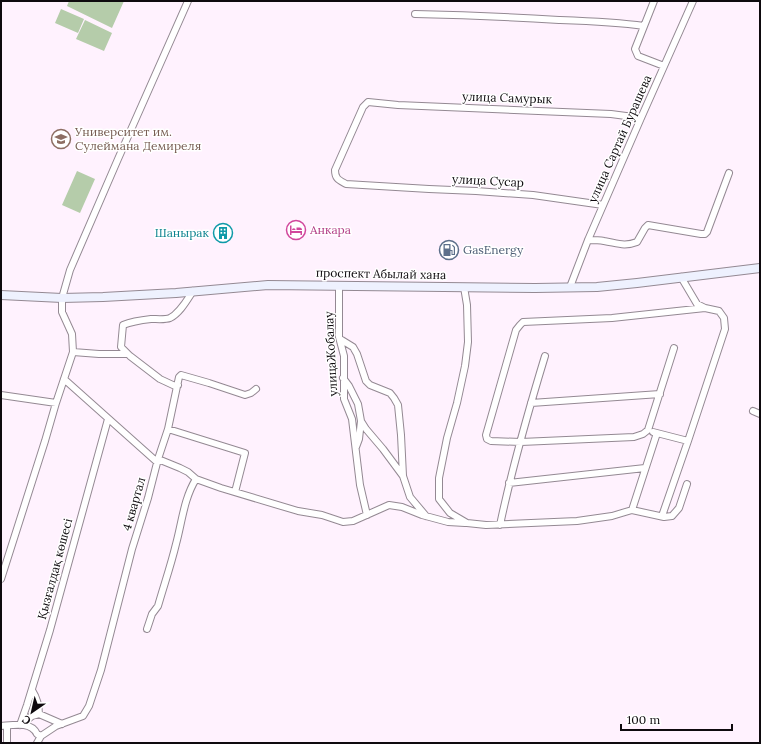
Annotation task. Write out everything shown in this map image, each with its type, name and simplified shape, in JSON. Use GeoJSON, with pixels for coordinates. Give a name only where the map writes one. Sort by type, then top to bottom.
{"type":"FeatureCollection","features":[{"type":"Feature","properties":{"kind":"main road","name":"проспект Абылай хана"},"geometry":{"type":"LineString","coordinates":[[1,295],[62,298],[103,297],[193,292],[268,285],[464,288],[570,287],[637,283],[760,268]]}},
{"type":"Feature","properties":{"kind":"street"},"geometry":{"type":"LineString","coordinates":[[1,579],[73,352],[72,334],[62,312],[62,298],[70,270],[188,1]]}},
{"type":"Feature","properties":{"kind":"street"},"geometry":{"type":"LineString","coordinates":[[654,1],[635,51],[638,56],[664,66]]}},
{"type":"Feature","properties":{"kind":"street","name":"улица Сартай Бурашева"},"geometry":{"type":"LineString","coordinates":[[570,287],[603,205],[693,1]]}},
{"type":"Feature","properties":{"kind":"street"},"geometry":{"type":"LineString","coordinates":[[415,14],[502,16],[644,26]]}},
{"type":"Feature","properties":{"kind":"street","name":"улица Самурык"},"geometry":{"type":"LineString","coordinates":[[371,103],[610,114],[641,118]]}},
{"type":"Feature","properties":{"kind":"street","name":"улица Сусар"},"geometry":{"type":"LineString","coordinates":[[371,103],[366,104],[363,107],[335,170],[335,176],[346,184],[534,195],[603,205]]}},
{"type":"Feature","properties":{"kind":"street"},"geometry":{"type":"LineString","coordinates":[[588,240],[630,245],[637,242],[648,225],[705,234],[729,173]]}},
{"type":"Feature","properties":{"kind":"street"},"geometry":{"type":"LineString","coordinates":[[662,516],[725,330],[724,318],[719,311],[705,308],[697,304],[681,277]]}},
{"type":"Feature","properties":{"kind":"street","name":"улицаЖобалау"},"geometry":{"type":"LineString","coordinates":[[339,286],[340,339],[344,356],[344,399],[352,419],[360,485],[366,515]]}},
{"type":"Feature","properties":{"kind":"street"},"geometry":{"type":"LineString","coordinates":[[464,288],[467,305],[468,342],[465,366],[457,403],[447,438],[439,478],[439,499],[450,513],[467,523]]}},
{"type":"Feature","properties":{"kind":"street"},"geometry":{"type":"LineString","coordinates":[[114,354],[121,347],[124,325],[132,321],[169,319],[182,308],[193,292]]}},
{"type":"Feature","properties":{"kind":"street"},"geometry":{"type":"LineString","coordinates":[[674,348],[648,430],[643,434],[634,437],[520,442],[492,441],[487,439],[486,434],[516,330],[523,322],[612,318],[705,308]]}},
{"type":"Feature","properties":{"kind":"street"},"geometry":{"type":"LineString","coordinates":[[340,339],[354,347],[366,381],[375,388],[390,393],[398,405],[403,476],[410,497],[426,516]]}},
{"type":"Feature","properties":{"kind":"street"},"geometry":{"type":"LineString","coordinates":[[121,347],[160,379],[175,386],[178,385],[179,377],[181,375],[245,395],[256,389]]}},
{"type":"Feature","properties":{"kind":"street"},"geometry":{"type":"LineString","coordinates":[[73,352],[128,354]]}},
{"type":"Feature","properties":{"kind":"street"},"geometry":{"type":"LineString","coordinates":[[500,525],[509,483],[545,356]]}},
{"type":"Feature","properties":{"kind":"street"},"geometry":{"type":"LineString","coordinates":[[343,378],[358,404],[361,421],[359,439],[355,449]]}},
{"type":"Feature","properties":{"kind":"street"},"geometry":{"type":"LineString","coordinates":[[64,379],[157,460],[180,468],[188,472],[196,479],[285,508],[322,515],[343,522],[353,521],[389,505],[402,507],[448,522],[486,525],[577,521],[612,516],[632,510],[664,517],[672,516],[679,508],[687,484]]}},
{"type":"Feature","properties":{"kind":"street","name":"4 квартал"},"geometry":{"type":"LineString","coordinates":[[62,724],[84,716],[89,706],[101,670],[132,549],[148,498],[157,460],[168,429],[178,385]]}},
{"type":"Feature","properties":{"kind":"street"},"geometry":{"type":"LineString","coordinates":[[531,404],[660,394]]}},
{"type":"Feature","properties":{"kind":"street"},"geometry":{"type":"LineString","coordinates":[[1,395],[56,403]]}},
{"type":"Feature","properties":{"kind":"street"},"geometry":{"type":"LineString","coordinates":[[753,411],[760,414]]}},
{"type":"Feature","properties":{"kind":"street","name":"Қызғалдақ көшесі"},"geometry":{"type":"LineString","coordinates":[[20,725],[50,630],[108,418]]}},
{"type":"Feature","properties":{"kind":"street"},"geometry":{"type":"LineString","coordinates":[[361,421],[403,476]]}},
{"type":"Feature","properties":{"kind":"street"},"geometry":{"type":"LineString","coordinates":[[168,429],[245,454],[235,492]]}},
{"type":"Feature","properties":{"kind":"street"},"geometry":{"type":"LineString","coordinates":[[648,430],[688,441]]}},
{"type":"Feature","properties":{"kind":"street"},"geometry":{"type":"LineString","coordinates":[[632,510],[657,433]]}},
{"type":"Feature","properties":{"kind":"street"},"geometry":{"type":"LineString","coordinates":[[509,483],[645,468]]}},
{"type":"Feature","properties":{"kind":"street"},"geometry":{"type":"LineString","coordinates":[[147,628],[152,614],[158,606],[176,545],[188,495],[196,479]]}},
{"type":"Feature","properties":{"kind":"street"},"geometry":{"type":"LineString","coordinates":[[32,690],[39,705],[38,714]]}},
{"type":"Feature","properties":{"kind":"street"},"geometry":{"type":"LineString","coordinates":[[20,725],[32,716],[38,714],[62,724]]}},
{"type":"Feature","properties":{"kind":"street"},"geometry":{"type":"LineString","coordinates":[[37,743],[41,736],[56,726],[62,724]]}},
{"type":"Feature","properties":{"kind":"street"},"geometry":{"type":"LineString","coordinates":[[7,743],[4,726],[20,725],[30,727],[41,736]]}},
{"type":"Feature","properties":{"kind":"green space"},"geometry":{"type":"Polygon","coordinates":[[[69,1],[124,1],[112,28],[67,6],[69,1]]]}},
{"type":"Feature","properties":{"kind":"green space"},"geometry":{"type":"Polygon","coordinates":[[[61,9],[84,19],[78,33],[55,23],[61,9]]]}},
{"type":"Feature","properties":{"kind":"green space"},"geometry":{"type":"Polygon","coordinates":[[[85,20],[112,33],[104,51],[76,39],[85,20]]]}},
{"type":"Feature","properties":{"kind":"green space"},"geometry":{"type":"Polygon","coordinates":[[[77,171],[95,179],[80,213],[62,205],[77,171]]]}},
{"type":"Feature","properties":{"kind":"place","name":"Университет им. Сулеймана Демиреля"},"geometry":{"type":"Point","coordinates":[61,139]}},
{"type":"Feature","properties":{"kind":"place","name":"Анкара"},"geometry":{"type":"Point","coordinates":[296,230]}},
{"type":"Feature","properties":{"kind":"place","name":"Шанырак"},"geometry":{"type":"Point","coordinates":[223,233]}},
{"type":"Feature","properties":{"kind":"place","name":"GasEnergy"},"geometry":{"type":"Point","coordinates":[449,250]}}]}
